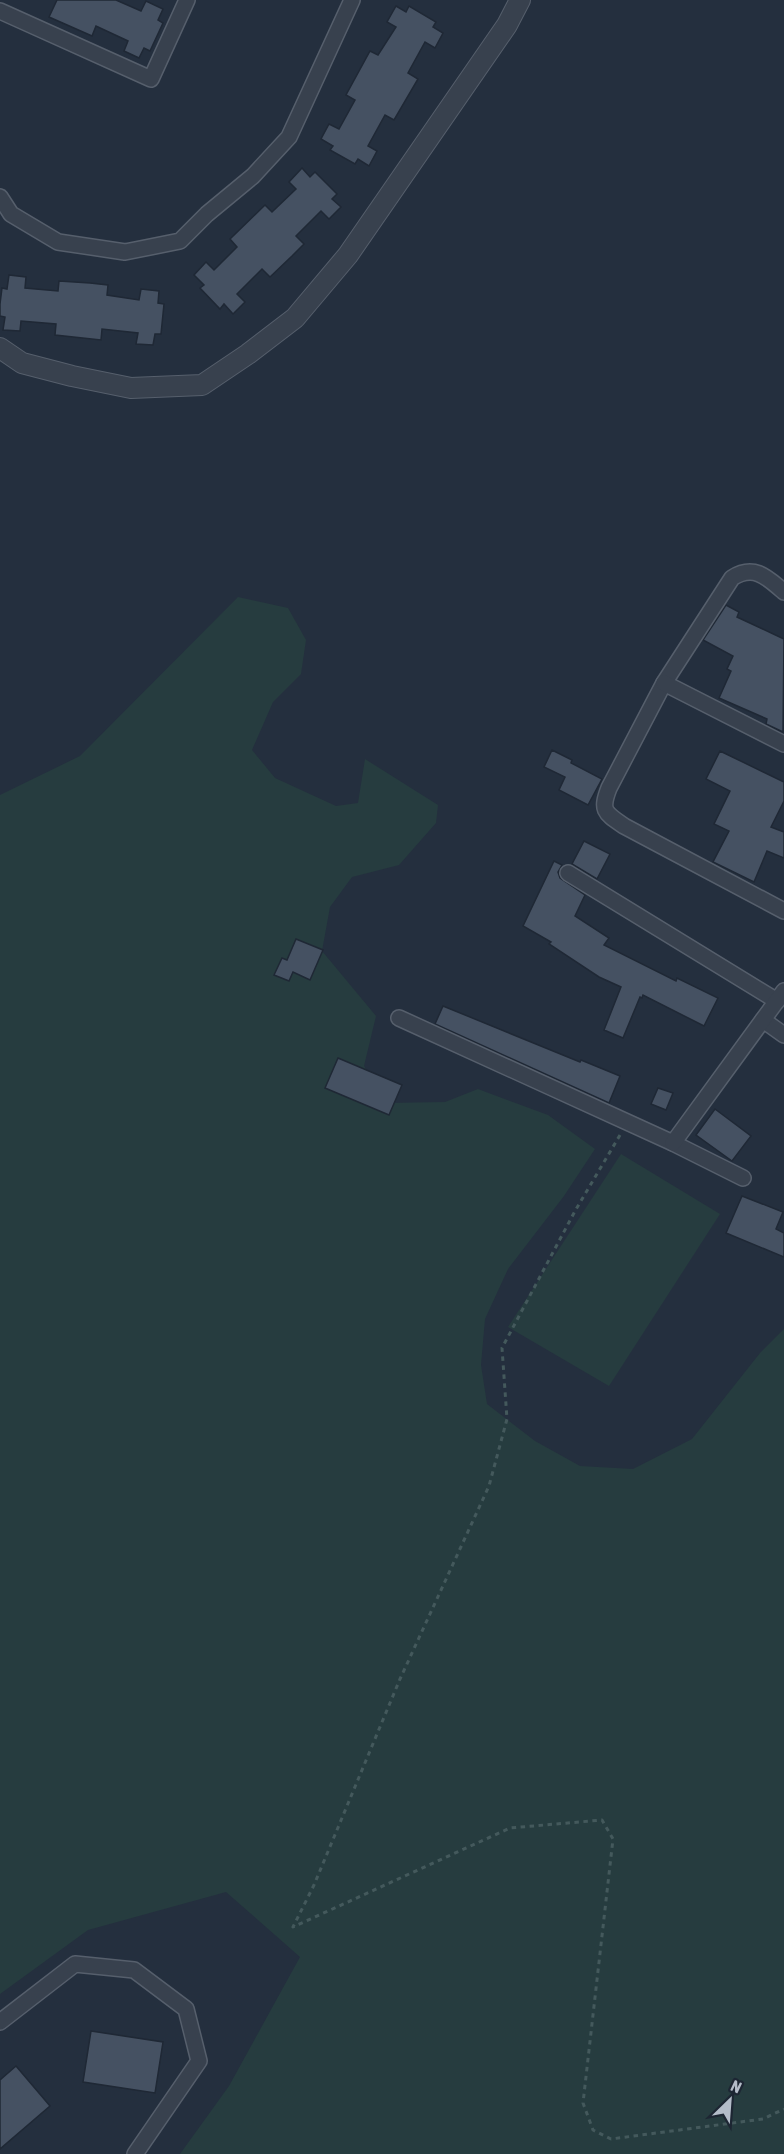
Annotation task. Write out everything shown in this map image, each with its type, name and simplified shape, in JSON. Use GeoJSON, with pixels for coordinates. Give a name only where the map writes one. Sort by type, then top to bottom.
{"type":"FeatureCollection","features":[{"type":"Feature","properties":{"kind":"street"},"geometry":{"type":"LineString","coordinates":[[0,197],[11,214],[58,242],[125,252],[180,241],[207,214],[253,176],[289,137],[352,0]]}},
{"type":"Feature","properties":{"kind":"street"},"geometry":{"type":"LineString","coordinates":[[0,348],[22,363],[131,388],[202,385],[296,318],[348,255],[507,25],[520,0]]}},
{"type":"Feature","properties":{"kind":"street"},"geometry":{"type":"LineString","coordinates":[[0,11],[151,79],[184,1]]}},
{"type":"Feature","properties":{"kind":"street"},"geometry":{"type":"LineString","coordinates":[[784,592],[755,572],[742,571],[732,578],[664,682],[603,803],[606,814],[624,826],[784,910]]}},
{"type":"Feature","properties":{"kind":"street"},"geometry":{"type":"LineString","coordinates":[[664,682],[784,744]]}},
{"type":"Feature","properties":{"kind":"street"},"geometry":{"type":"LineString","coordinates":[[568,873],[780,996],[673,1143]]}},
{"type":"Feature","properties":{"kind":"street"},"geometry":{"type":"LineString","coordinates":[[399,1018],[673,1143],[743,1178]]}},
{"type":"Feature","properties":{"kind":"street"},"geometry":{"type":"LineString","coordinates":[[763,1020],[784,1035]]}},
{"type":"Feature","properties":{"kind":"street"},"geometry":{"type":"LineString","coordinates":[[0,2022],[75,1965],[134,1970],[186,2009],[199,2061],[135,2154]]}},
{"type":"Feature","properties":{"kind":"path"},"geometry":{"type":"LineString","coordinates":[[627,1123],[575,1211],[502,1348],[507,1419],[489,1486],[400,1679],[314,1885],[293,1927],[510,1828],[602,1820],[613,1839],[583,2103],[593,2130],[611,2139],[764,2119],[784,2109]]}},
{"type":"Feature","properties":{"kind":"green space"},"geometry":{"type":"Polygon","coordinates":[[[238,597],[288,608],[306,640],[301,674],[273,702],[252,750],[275,778],[336,806],[358,803],[365,759],[438,805],[436,823],[399,865],[352,877],[330,907],[322,951],[376,1016],[364,1066],[386,1103],[445,1102],[478,1089],[548,1115],[595,1149],[564,1196],[508,1269],[485,1319],[481,1365],[487,1404],[535,1441],[580,1466],[633,1469],[692,1439],[760,1353],[784,1329],[784,2154],[180,2154],[229,2086],[300,1957],[226,1892],[88,1930],[0,1994],[0,795],[80,756],[238,597]]]}},
{"type":"Feature","properties":{"kind":"green space"},"geometry":{"type":"Polygon","coordinates":[[[621,1154],[720,1214],[609,1386],[508,1327],[621,1154]]]}},
{"type":"Feature","properties":{"kind":"building"},"geometry":{"type":"Polygon","coordinates":[[[57,0],[116,0],[141,11],[146,1],[163,9],[158,20],[163,23],[150,51],[144,48],[139,58],[124,51],[128,41],[96,26],[92,36],[49,17],[57,0]]]}},
{"type":"Feature","properties":{"kind":"building"},"geometry":{"type":"Polygon","coordinates":[[[396,6],[406,12],[409,6],[436,22],[433,27],[443,33],[435,48],[425,42],[408,73],[418,79],[394,120],[385,115],[368,146],[377,151],[369,166],[358,159],[355,164],[330,150],[333,146],[321,139],[329,124],[339,129],[355,100],[346,95],[370,51],[378,55],[396,27],[387,22],[396,6]]]}},
{"type":"Feature","properties":{"kind":"building"},"geometry":{"type":"Polygon","coordinates":[[[302,168],[310,177],[315,172],[337,194],[332,199],[341,207],[329,219],[321,211],[296,236],[304,244],[270,277],[262,269],[237,294],[245,302],[233,314],[224,304],[220,309],[200,288],[204,285],[194,275],[206,262],[214,270],[237,247],[230,239],[265,205],[272,212],[296,189],[289,182],[302,168]]]}},
{"type":"Feature","properties":{"kind":"building"},"geometry":{"type":"Polygon","coordinates":[[[9,275],[26,277],[25,288],[58,291],[59,281],[90,283],[108,285],[107,295],[139,300],[141,289],[159,291],[158,303],[164,304],[161,334],[155,334],[153,345],[136,344],[138,333],[102,329],[101,340],[55,335],[56,324],[21,321],[20,331],[3,330],[5,317],[0,316],[0,304],[2,288],[7,289],[9,275]]]}},
{"type":"Feature","properties":{"kind":"building"},"geometry":{"type":"Polygon","coordinates":[[[726,605],[739,612],[737,617],[784,639],[783,732],[766,724],[767,719],[719,698],[731,671],[727,669],[733,656],[703,640],[726,605]]]}},
{"type":"Feature","properties":{"kind":"building"},"geometry":{"type":"Polygon","coordinates":[[[552,750],[602,779],[588,805],[559,790],[565,777],[544,767],[552,750]]]}},
{"type":"Feature","properties":{"kind":"building"},"geometry":{"type":"Polygon","coordinates":[[[720,751],[784,782],[784,801],[771,827],[784,832],[784,858],[767,851],[754,882],[713,862],[729,831],[714,824],[730,791],[706,779],[720,751]]]}},
{"type":"Feature","properties":{"kind":"building"},"geometry":{"type":"Polygon","coordinates":[[[584,841],[610,854],[597,879],[572,864],[584,841]]]}},
{"type":"Feature","properties":{"kind":"building"},"geometry":{"type":"Polygon","coordinates":[[[554,861],[562,865],[558,872],[560,878],[585,895],[575,916],[609,938],[604,945],[676,981],[677,978],[718,998],[704,1026],[643,995],[642,998],[640,997],[623,1038],[604,1030],[621,987],[599,977],[549,944],[551,942],[523,926],[554,861]]]}},
{"type":"Feature","properties":{"kind":"building"},"geometry":{"type":"Polygon","coordinates":[[[296,939],[323,950],[310,980],[293,972],[289,981],[274,975],[282,958],[287,960],[296,939]]]}},
{"type":"Feature","properties":{"kind":"building"},"geometry":{"type":"Polygon","coordinates":[[[443,1006],[620,1076],[609,1103],[435,1024],[443,1006]]]}},
{"type":"Feature","properties":{"kind":"building"},"geometry":{"type":"Polygon","coordinates":[[[338,1058],[402,1085],[389,1115],[325,1088],[338,1058]]]}},
{"type":"Feature","properties":{"kind":"building"},"geometry":{"type":"Polygon","coordinates":[[[658,1088],[673,1093],[666,1110],[651,1104],[658,1088]]]}},
{"type":"Feature","properties":{"kind":"building"},"geometry":{"type":"Polygon","coordinates":[[[715,1109],[751,1136],[732,1161],[696,1135],[715,1109]]]}},
{"type":"Feature","properties":{"kind":"building"},"geometry":{"type":"Polygon","coordinates":[[[742,1196],[783,1212],[776,1229],[784,1233],[784,1257],[726,1233],[742,1196]]]}},
{"type":"Feature","properties":{"kind":"building"},"geometry":{"type":"Polygon","coordinates":[[[91,2031],[163,2042],[155,2093],[83,2082],[91,2031]]]}},
{"type":"Feature","properties":{"kind":"building"},"geometry":{"type":"Polygon","coordinates":[[[16,2066],[50,2106],[0,2149],[0,2080],[16,2066]]]}}]}
